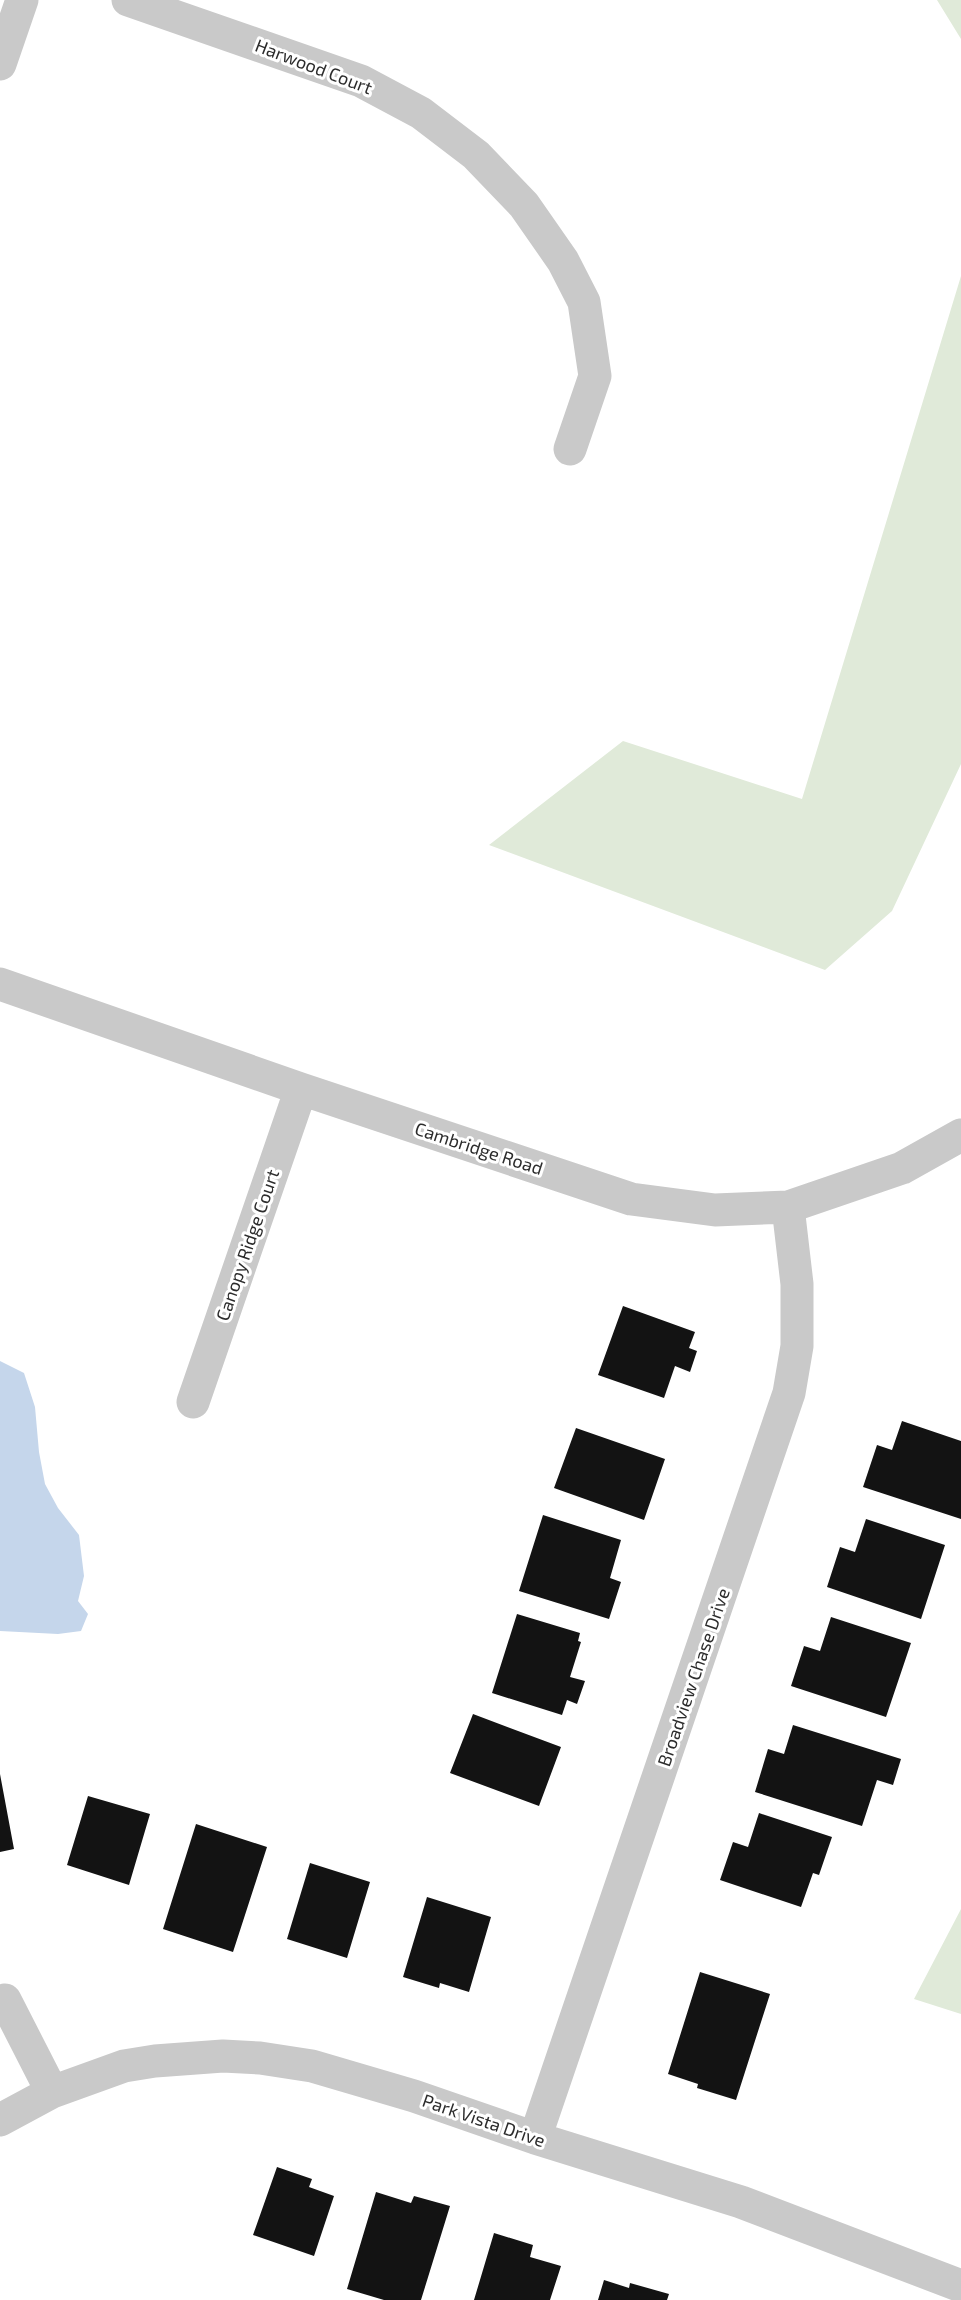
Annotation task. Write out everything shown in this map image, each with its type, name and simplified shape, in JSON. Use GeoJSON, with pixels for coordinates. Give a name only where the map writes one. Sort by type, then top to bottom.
{"type":"FeatureCollection","features":[{"type":"Feature","properties":{"kind":"street"},"geometry":{"type":"LineString","coordinates":[[0,64],[22,0]]}},
{"type":"Feature","properties":{"kind":"street","name":"Harwood Court"},"geometry":{"type":"LineString","coordinates":[[128,0],[361,81],[421,113],[476,155],[524,205],[563,261],[584,302],[595,376],[570,449]]}},
{"type":"Feature","properties":{"kind":"street","name":"Cambridge Road"},"geometry":{"type":"LineString","coordinates":[[0,984],[301,1089],[631,1198],[715,1210],[788,1207],[902,1168],[961,1135]]}},
{"type":"Feature","properties":{"kind":"street","name":"Canopy Ridge Court"},"geometry":{"type":"LineString","coordinates":[[193,1402],[301,1089]]}},
{"type":"Feature","properties":{"kind":"street","name":"Broadview Chase Drive"},"geometry":{"type":"LineString","coordinates":[[535,2138],[789,1393],[797,1346],[797,1294],[788,1207]]}},
{"type":"Feature","properties":{"kind":"street"},"geometry":{"type":"LineString","coordinates":[[5,2000],[52,2092]]}},
{"type":"Feature","properties":{"kind":"street","name":"Park Vista Drive"},"geometry":{"type":"LineString","coordinates":[[0,2120],[52,2092],[124,2066],[155,2061],[223,2056],[260,2058],[312,2066],[414,2096],[535,2138],[741,2202],[961,2286]]}},
{"type":"Feature","properties":{"kind":"green space"},"geometry":{"type":"Polygon","coordinates":[[[937,0],[961,0],[961,39],[937,0]]]}},
{"type":"Feature","properties":{"kind":"green space"},"geometry":{"type":"Polygon","coordinates":[[[961,276],[961,764],[892,911],[825,970],[489,845],[623,741],[802,799],[961,276]]]}},
{"type":"Feature","properties":{"kind":"green space"},"geometry":{"type":"Polygon","coordinates":[[[961,1909],[961,2014],[914,1999],[961,1909]]]}},
{"type":"Feature","properties":{"kind":"water"},"geometry":{"type":"Polygon","coordinates":[[[0,1361],[24,1373],[35,1407],[39,1452],[45,1484],[58,1508],[79,1535],[84,1576],[78,1601],[88,1614],[81,1631],[58,1634],[0,1631],[0,1361]]]}},
{"type":"Feature","properties":{"kind":"building"},"geometry":{"type":"Polygon","coordinates":[[[623,1306],[695,1332],[689,1348],[697,1351],[690,1372],[675,1366],[664,1398],[598,1375],[623,1306]]]}},
{"type":"Feature","properties":{"kind":"building"},"geometry":{"type":"Polygon","coordinates":[[[902,1421],[961,1441],[961,1519],[863,1487],[877,1445],[892,1450],[902,1421]]]}},
{"type":"Feature","properties":{"kind":"building"},"geometry":{"type":"Polygon","coordinates":[[[576,1428],[665,1459],[644,1520],[554,1488],[576,1428]]]}},
{"type":"Feature","properties":{"kind":"building"},"geometry":{"type":"Polygon","coordinates":[[[543,1515],[621,1540],[610,1578],[621,1582],[609,1619],[519,1591],[543,1515]]]}},
{"type":"Feature","properties":{"kind":"building"},"geometry":{"type":"Polygon","coordinates":[[[866,1519],[945,1545],[921,1619],[827,1587],[840,1547],[855,1552],[866,1519]]]}},
{"type":"Feature","properties":{"kind":"building"},"geometry":{"type":"Polygon","coordinates":[[[517,1614],[580,1633],[578,1641],[581,1642],[570,1677],[585,1681],[577,1704],[567,1700],[562,1715],[492,1693],[517,1614]]]}},
{"type":"Feature","properties":{"kind":"building"},"geometry":{"type":"Polygon","coordinates":[[[831,1617],[911,1643],[886,1717],[791,1686],[804,1646],[820,1651],[831,1617]]]}},
{"type":"Feature","properties":{"kind":"building"},"geometry":{"type":"Polygon","coordinates":[[[473,1714],[561,1747],[539,1806],[450,1773],[473,1714]]]}},
{"type":"Feature","properties":{"kind":"building"},"geometry":{"type":"Polygon","coordinates":[[[793,1725],[901,1759],[893,1785],[877,1780],[862,1826],[755,1792],[768,1749],[784,1754],[793,1725]]]}},
{"type":"Feature","properties":{"kind":"building"},"geometry":{"type":"Polygon","coordinates":[[[0,1774],[14,1849],[0,1852],[0,1774]]]}},
{"type":"Feature","properties":{"kind":"building"},"geometry":{"type":"Polygon","coordinates":[[[88,1796],[150,1814],[129,1885],[67,1865],[88,1796]]]}},
{"type":"Feature","properties":{"kind":"building"},"geometry":{"type":"Polygon","coordinates":[[[759,1813],[832,1837],[819,1875],[813,1873],[801,1907],[720,1880],[733,1842],[748,1847],[759,1813]]]}},
{"type":"Feature","properties":{"kind":"building"},"geometry":{"type":"Polygon","coordinates":[[[196,1824],[267,1847],[233,1952],[163,1929],[196,1824]]]}},
{"type":"Feature","properties":{"kind":"building"},"geometry":{"type":"Polygon","coordinates":[[[310,1863],[370,1882],[347,1958],[287,1939],[310,1863]]]}},
{"type":"Feature","properties":{"kind":"building"},"geometry":{"type":"Polygon","coordinates":[[[427,1897],[491,1917],[469,1992],[440,1983],[439,1988],[403,1977],[427,1897]]]}},
{"type":"Feature","properties":{"kind":"building"},"geometry":{"type":"Polygon","coordinates":[[[700,1972],[770,1994],[736,2100],[697,2088],[698,2084],[668,2074],[700,1972]]]}},
{"type":"Feature","properties":{"kind":"building"},"geometry":{"type":"Polygon","coordinates":[[[277,2167],[312,2179],[309,2187],[334,2196],[314,2256],[253,2235],[277,2167]]]}},
{"type":"Feature","properties":{"kind":"building"},"geometry":{"type":"Polygon","coordinates":[[[376,2192],[411,2203],[414,2196],[450,2206],[421,2300],[384,2300],[347,2289],[376,2192]]]}},
{"type":"Feature","properties":{"kind":"building"},"geometry":{"type":"Polygon","coordinates":[[[494,2233],[533,2245],[530,2257],[561,2266],[550,2300],[474,2300],[494,2233]]]}},
{"type":"Feature","properties":{"kind":"building"},"geometry":{"type":"Polygon","coordinates":[[[604,2280],[629,2288],[630,2283],[669,2294],[667,2300],[598,2300],[604,2280]]]}}]}
